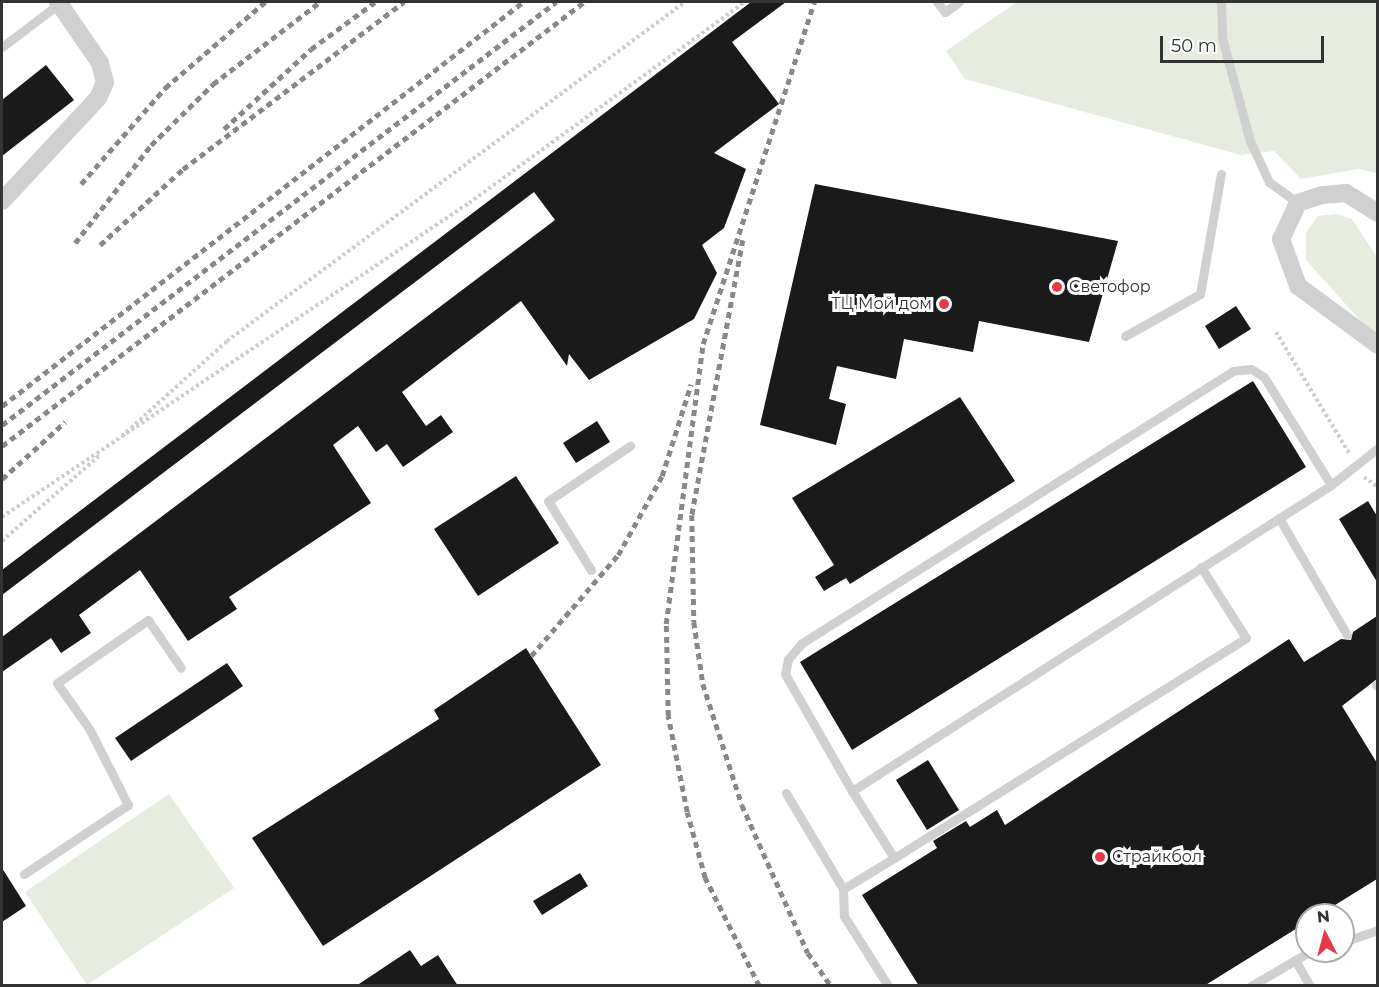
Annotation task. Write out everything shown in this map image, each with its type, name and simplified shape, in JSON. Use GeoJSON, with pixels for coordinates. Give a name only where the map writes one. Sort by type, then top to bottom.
{"type":"FeatureCollection","features":[{"type":"Feature","properties":{"kind":"street"},"geometry":{"type":"LineString","coordinates":[[2,201],[98,98],[105,82],[100,63],[59,2]]}},
{"type":"Feature","properties":{"kind":"street"},"geometry":{"type":"LineString","coordinates":[[1377,213],[1346,193],[1298,203],[1281,239],[1287,266],[1319,305],[1377,345]]}},
{"type":"Feature","properties":{"kind":"lane"},"geometry":{"type":"LineString","coordinates":[[2,47],[59,2]]}},
{"type":"Feature","properties":{"kind":"lane"},"geometry":{"type":"LineString","coordinates":[[937,2],[945,12],[959,2]]}},
{"type":"Feature","properties":{"kind":"lane"},"geometry":{"type":"LineString","coordinates":[[1221,2],[1222,38],[1250,141],[1269,182],[1298,203]]}},
{"type":"Feature","properties":{"kind":"lane"},"geometry":{"type":"LineString","coordinates":[[1125,336],[1200,294],[1221,174]]}},
{"type":"Feature","properties":{"kind":"lane"},"geometry":{"type":"LineString","coordinates":[[894,858],[852,791],[785,674],[788,659],[802,643],[1233,371],[1251,369],[1264,377],[1331,485]]}},
{"type":"Feature","properties":{"kind":"lane"},"geometry":{"type":"LineString","coordinates":[[591,570],[548,501],[630,446]]}},
{"type":"Feature","properties":{"kind":"lane"},"geometry":{"type":"LineString","coordinates":[[852,791],[1331,485],[1354,462],[1377,448]]}},
{"type":"Feature","properties":{"kind":"lane"},"geometry":{"type":"LineString","coordinates":[[1279,518],[1347,635]]}},
{"type":"Feature","properties":{"kind":"lane"},"geometry":{"type":"LineString","coordinates":[[843,889],[1246,638],[1201,567]]}},
{"type":"Feature","properties":{"kind":"lane"},"geometry":{"type":"LineString","coordinates":[[24,874],[129,806],[90,730],[57,683],[148,620],[181,668]]}},
{"type":"Feature","properties":{"kind":"lane"},"geometry":{"type":"LineString","coordinates":[[786,793],[843,889],[844,916],[888,986]]}},
{"type":"Feature","properties":{"kind":"lane"},"geometry":{"type":"LineString","coordinates":[[1355,938],[1377,930]]}},
{"type":"Feature","properties":{"kind":"lane"},"geometry":{"type":"LineString","coordinates":[[1251,986],[1295,960]]}},
{"type":"Feature","properties":{"kind":"lane"},"geometry":{"type":"LineString","coordinates":[[1297,963],[1310,986]]}},
{"type":"Feature","properties":{"kind":"path"},"geometry":{"type":"LineString","coordinates":[[2,541],[227,341],[685,2]]}},
{"type":"Feature","properties":{"kind":"path"},"geometry":{"type":"LineString","coordinates":[[2,517],[469,203],[745,2]]}},
{"type":"Feature","properties":{"kind":"path"},"geometry":{"type":"LineString","coordinates":[[1276,332],[1354,462],[1366,480],[1377,487]]}},
{"type":"Feature","properties":{"kind":"shaded area"},"geometry":{"type":"Polygon","coordinates":[[[1017,2],[1377,2],[1377,173],[1358,169],[1301,179],[1274,151],[1241,155],[965,79],[946,51],[1017,2]]]}},
{"type":"Feature","properties":{"kind":"shaded area"},"geometry":{"type":"Polygon","coordinates":[[[1337,214],[1352,219],[1377,257],[1377,333],[1365,326],[1306,260],[1306,232],[1318,216],[1337,214]]]}},
{"type":"Feature","properties":{"kind":"shaded area"},"geometry":{"type":"Polygon","coordinates":[[[169,794],[234,888],[87,985],[25,892],[169,794]]]}},
{"type":"Feature","properties":{"kind":"building"},"geometry":{"type":"Polygon","coordinates":[[[751,2],[786,2],[732,42],[779,104],[714,153],[746,169],[724,228],[702,245],[717,273],[694,319],[589,380],[569,354],[567,366],[521,301],[402,392],[426,426],[441,415],[453,432],[403,467],[387,444],[376,452],[358,426],[333,445],[371,503],[229,597],[237,609],[188,641],[140,570],[79,615],[91,633],[61,653],[51,638],[2,672],[2,637],[555,220],[534,192],[2,595],[2,570],[751,2]]]}},
{"type":"Feature","properties":{"kind":"building"},"geometry":{"type":"Polygon","coordinates":[[[46,65],[74,100],[2,156],[2,100],[46,65]]]}},
{"type":"Feature","properties":{"kind":"building","name":"ТЦ Мой дом"},"geometry":{"type":"Polygon","coordinates":[[[815,184],[1118,241],[1089,342],[979,321],[973,352],[904,339],[896,379],[837,366],[829,399],[846,404],[836,445],[760,425],[815,184]]]}},
{"type":"Feature","properties":{"kind":"building"},"geometry":{"type":"Polygon","coordinates":[[[1236,306],[1251,329],[1219,349],[1205,326],[1236,306]]]}},
{"type":"Feature","properties":{"kind":"building"},"geometry":{"type":"Polygon","coordinates":[[[1253,381],[1306,467],[852,750],[800,662],[1253,381]]]}},
{"type":"Feature","properties":{"kind":"building"},"geometry":{"type":"Polygon","coordinates":[[[960,397],[1015,481],[850,584],[846,578],[824,591],[815,577],[834,565],[792,498],[960,397]]]}},
{"type":"Feature","properties":{"kind":"building"},"geometry":{"type":"Polygon","coordinates":[[[597,421],[610,442],[576,463],[563,443],[597,421]]]}},
{"type":"Feature","properties":{"kind":"building"},"geometry":{"type":"Polygon","coordinates":[[[516,476],[559,543],[478,596],[434,529],[516,476]]]}},
{"type":"Feature","properties":{"kind":"building"},"geometry":{"type":"Polygon","coordinates":[[[1368,501],[1377,516],[1377,582],[1339,519],[1368,501]]]}},
{"type":"Feature","properties":{"kind":"building"},"geometry":{"type":"Polygon","coordinates":[[[1377,616],[1377,679],[1342,706],[1377,763],[1377,879],[1338,903],[1295,903],[1295,929],[1204,986],[919,986],[862,895],[937,848],[933,841],[966,821],[970,827],[997,810],[1005,825],[1289,639],[1304,662],[1341,639],[1351,640],[1353,632],[1377,616]]]}},
{"type":"Feature","properties":{"kind":"building"},"geometry":{"type":"Polygon","coordinates":[[[526,648],[601,765],[323,946],[252,838],[439,719],[434,710],[526,648]]]}},
{"type":"Feature","properties":{"kind":"building"},"geometry":{"type":"Polygon","coordinates":[[[227,663],[243,686],[131,761],[115,738],[227,663]]]}},
{"type":"Feature","properties":{"kind":"building"},"geometry":{"type":"Polygon","coordinates":[[[928,760],[959,810],[927,830],[896,780],[928,760]]]}},
{"type":"Feature","properties":{"kind":"building"},"geometry":{"type":"Polygon","coordinates":[[[2,868],[26,906],[2,922],[2,868]]]}},
{"type":"Feature","properties":{"kind":"building"},"geometry":{"type":"Polygon","coordinates":[[[580,873],[588,886],[542,915],[533,901],[580,873]]]}},
{"type":"Feature","properties":{"kind":"building"},"geometry":{"type":"Polygon","coordinates":[[[410,950],[421,966],[438,955],[458,986],[356,986],[410,950]]]}},
{"type":"Feature","properties":{"kind":"railway"},"geometry":{"type":"LineString","coordinates":[[81,184],[165,88],[265,2]]}},
{"type":"Feature","properties":{"kind":"railway"},"geometry":{"type":"LineString","coordinates":[[75,243],[151,145],[213,84],[320,2]]}},
{"type":"Feature","properties":{"kind":"railway"},"geometry":{"type":"LineString","coordinates":[[224,129],[311,49],[375,2]]}},
{"type":"Feature","properties":{"kind":"railway"},"geometry":{"type":"LineString","coordinates":[[100,245],[183,169],[404,2]]}},
{"type":"Feature","properties":{"kind":"railway"},"geometry":{"type":"LineString","coordinates":[[2,406],[523,2]]}},
{"type":"Feature","properties":{"kind":"railway"},"geometry":{"type":"LineString","coordinates":[[2,425],[556,2]]}},
{"type":"Feature","properties":{"kind":"railway"},"geometry":{"type":"LineString","coordinates":[[2,446],[584,2]]}},
{"type":"Feature","properties":{"kind":"railway"},"geometry":{"type":"LineString","coordinates":[[759,986],[705,878],[687,812],[668,716],[666,624],[703,344],[814,2]]}},
{"type":"Feature","properties":{"kind":"railway"},"geometry":{"type":"LineString","coordinates":[[743,240],[692,515],[694,622],[703,684],[742,805],[808,953],[831,986]]}},
{"type":"Feature","properties":{"kind":"railway"},"geometry":{"type":"LineString","coordinates":[[531,656],[618,555],[662,476],[691,384]]}},
{"type":"Feature","properties":{"kind":"railway"},"geometry":{"type":"LineString","coordinates":[[2,479],[65,422]]}},
{"type":"Feature","properties":{"kind":"place","name":"Светофор"},"geometry":{"type":"Point","coordinates":[1057,287]}},
{"type":"Feature","properties":{"kind":"place","name":"ТЦ Мой дом"},"geometry":{"type":"Point","coordinates":[944,304]}},
{"type":"Feature","properties":{"kind":"place","name":"Страйкбол"},"geometry":{"type":"Point","coordinates":[1100,857]}}]}
